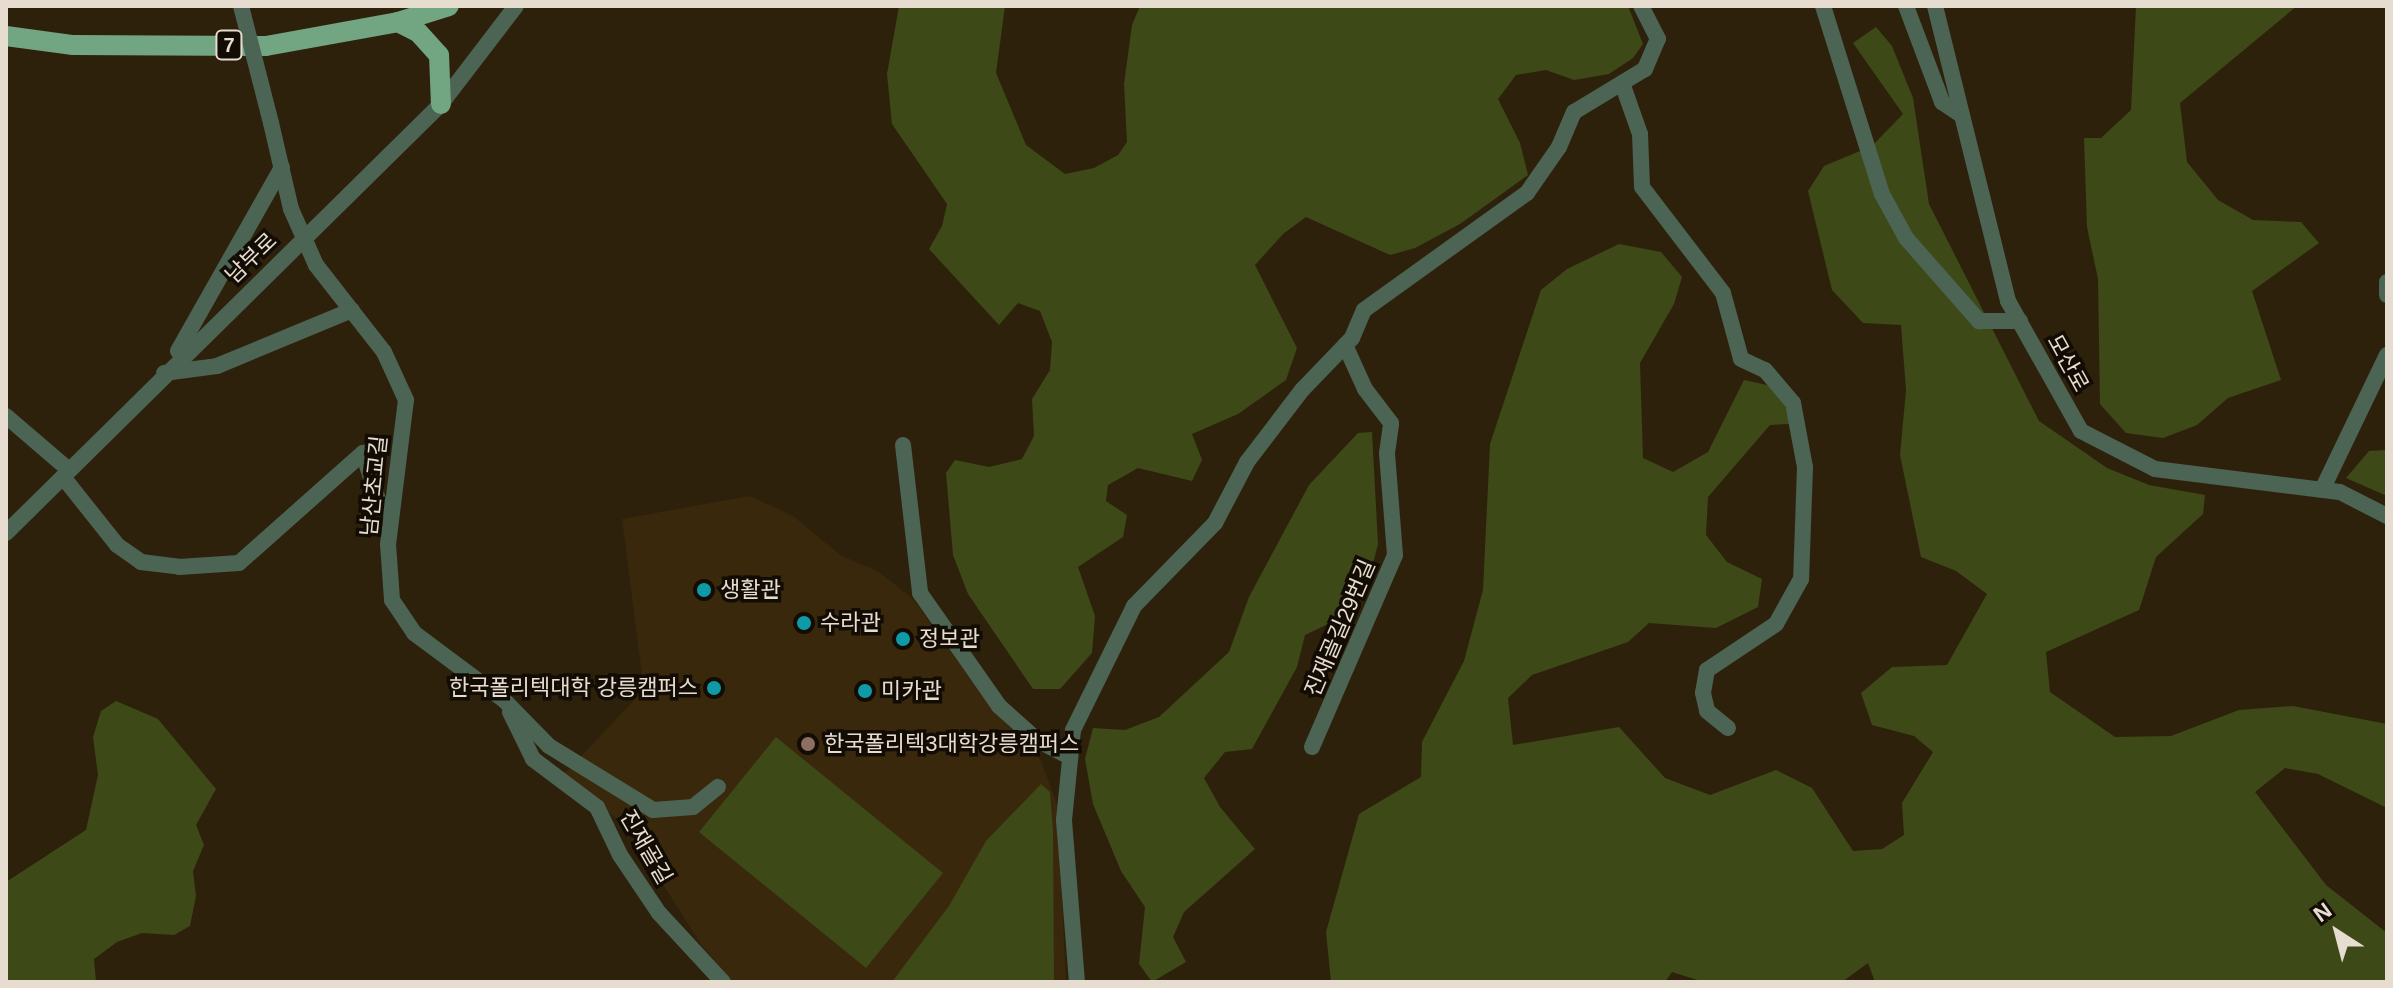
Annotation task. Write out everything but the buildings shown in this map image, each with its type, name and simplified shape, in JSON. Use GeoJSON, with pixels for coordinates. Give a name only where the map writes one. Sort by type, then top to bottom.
{"type":"FeatureCollection","features":[{"type":"Feature","properties":{"kind":"main road","name":"7"},"geometry":{"type":"LineString","coordinates":[[6,36],[73,45],[266,46],[398,22],[449,6]]}},
{"type":"Feature","properties":{"kind":"main road"},"geometry":{"type":"LineString","coordinates":[[398,22],[418,32],[439,55],[441,104]]}},
{"type":"Feature","properties":{"kind":"street","name":"남산초교길"},"geometry":{"type":"LineString","coordinates":[[241,6],[291,209],[316,265],[384,352],[406,400],[392,512],[392,600],[414,633],[504,700],[549,746],[653,810],[693,807],[718,787]]}},
{"type":"Feature","properties":{"kind":"street","name":"남부로"},"geometry":{"type":"LineString","coordinates":[[6,533],[164,373],[441,104],[516,6]]}},
{"type":"Feature","properties":{"kind":"street"},"geometry":{"type":"LineString","coordinates":[[1077,982],[1064,820],[1073,730],[1134,606],[1215,523],[1247,462],[1345,345],[1364,310],[1527,193],[1559,147],[1574,112],[1645,69],[1658,39],[1641,6]]}},
{"type":"Feature","properties":{"kind":"street"},"geometry":{"type":"LineString","coordinates":[[1823,6],[1882,194],[1906,238],[1979,321],[2020,321]]}},
{"type":"Feature","properties":{"kind":"street"},"geometry":{"type":"LineString","coordinates":[[1906,6],[1942,102],[1960,114]]}},
{"type":"Feature","properties":{"kind":"street","name":"모산로"},"geometry":{"type":"LineString","coordinates":[[1935,6],[2008,301],[2081,431],[2155,469],[2340,492],[2387,516]]}},
{"type":"Feature","properties":{"kind":"street"},"geometry":{"type":"LineString","coordinates":[[1622,83],[1640,134],[1642,187],[1723,293],[1741,359],[1765,370],[1793,403],[1805,467],[1801,579],[1776,624],[1707,670],[1703,693],[1707,711],[1728,728]]}},
{"type":"Feature","properties":{"kind":"street"},"geometry":{"type":"LineString","coordinates":[[164,373],[282,167]]}},
{"type":"Feature","properties":{"kind":"street"},"geometry":{"type":"LineString","coordinates":[[2387,282],[2387,295]]}},
{"type":"Feature","properties":{"kind":"street"},"geometry":{"type":"LineString","coordinates":[[164,373],[217,366],[352,310]]}},
{"type":"Feature","properties":{"kind":"street","name":"진재골길29번길"},"geometry":{"type":"LineString","coordinates":[[1312,747],[1395,555],[1387,453],[1391,423],[1365,389],[1345,345]]}},
{"type":"Feature","properties":{"kind":"street"},"geometry":{"type":"LineString","coordinates":[[2322,490],[2387,355]]}},
{"type":"Feature","properties":{"kind":"street"},"geometry":{"type":"LineString","coordinates":[[6,416],[66,474],[117,545],[141,562],[179,567],[239,563],[363,453],[380,506],[392,512]]}},
{"type":"Feature","properties":{"kind":"street"},"geometry":{"type":"LineString","coordinates":[[903,445],[920,593],[999,706],[1037,740],[1070,757]]}},
{"type":"Feature","properties":{"kind":"street","name":"진재골길"},"geometry":{"type":"LineString","coordinates":[[504,700],[533,759],[597,807],[620,855],[659,913],[723,982]]}},
{"type":"Feature","properties":{"kind":"shaded area","name":"한국폴리텍3대학강릉캠퍼스"},"geometry":{"type":"Polygon","coordinates":[[[750,496],[793,516],[840,555],[879,572],[914,600],[982,696],[1040,759],[1057,804],[1066,982],[733,982],[701,944],[627,828],[564,774],[644,690],[622,519],[750,496]]]}},
{"type":"Feature","properties":{"kind":"green space"},"geometry":{"type":"Polygon","coordinates":[[[899,6],[1005,6],[996,73],[1026,145],[1065,174],[1094,168],[1118,155],[1127,142],[1124,84],[1132,25],[1140,6],[1628,6],[1643,44],[1633,58],[1609,74],[1574,80],[1546,70],[1516,75],[1498,99],[1520,143],[1528,175],[1460,224],[1415,248],[1390,255],[1306,217],[1283,234],[1255,265],[1297,348],[1286,380],[1238,414],[1192,434],[1202,460],[1192,481],[1138,468],[1108,485],[1106,501],[1127,515],[1123,537],[1078,567],[1095,616],[1092,653],[1060,689],[1033,689],[968,594],[953,555],[946,473],[955,460],[989,467],[1022,459],[1034,436],[1032,399],[1050,370],[1052,342],[1040,311],[1018,303],[999,325],[929,249],[942,226],[947,204],[892,124],[887,74],[899,6]]]}},
{"type":"Feature","properties":{"kind":"green space"},"geometry":{"type":"Polygon","coordinates":[[[2136,6],[2297,6],[2180,103],[2187,162],[2218,200],[2253,220],[2301,222],[2319,243],[2252,291],[2281,380],[2228,398],[2197,425],[2163,438],[2126,433],[2100,404],[2098,279],[2087,227],[2084,138],[2101,138],[2131,110],[2136,6]]]}},
{"type":"Feature","properties":{"kind":"green space"},"geometry":{"type":"Polygon","coordinates":[[[1876,27],[1892,46],[1913,98],[1929,204],[2039,421],[2107,468],[2149,485],[2205,495],[2203,514],[2156,557],[2139,610],[2046,652],[2050,692],[2115,737],[2171,736],[2239,710],[2293,706],[2387,724],[2387,808],[2318,774],[2285,768],[2255,792],[2326,885],[2387,933],[2387,982],[1875,982],[1868,963],[1842,982],[1704,982],[1672,972],[1665,982],[1331,982],[1326,932],[1359,814],[1421,777],[1422,742],[1464,661],[1483,590],[1490,444],[1541,290],[1567,269],[1619,244],[1661,252],[1682,277],[1674,304],[1640,363],[1643,458],[1673,472],[1708,452],[1744,380],[1767,385],[1783,398],[1790,424],[1770,425],[1708,497],[1706,535],[1727,562],[1762,579],[1758,607],[1716,628],[1649,623],[1628,642],[1532,675],[1508,698],[1513,745],[1619,727],[1665,778],[1710,795],[1776,770],[1812,788],[1853,851],[1882,849],[1904,835],[1902,803],[1933,752],[1914,736],[1872,725],[1861,693],[1892,667],[1947,665],[1987,594],[1956,571],[1921,557],[1900,455],[1906,390],[1901,325],[1863,323],[1832,290],[1808,191],[1824,166],[1872,146],[1903,114],[1853,43],[1876,27]]]}},
{"type":"Feature","properties":{"kind":"green space"},"geometry":{"type":"Polygon","coordinates":[[[1372,432],[1378,544],[1369,579],[1345,616],[1305,635],[1297,667],[1252,749],[1225,752],[1204,778],[1220,807],[1255,849],[1184,912],[1173,937],[1186,962],[1152,982],[1139,964],[1145,907],[1121,871],[1093,804],[1085,759],[1093,728],[1125,730],[1159,717],[1229,652],[1249,597],[1309,485],[1358,433],[1372,432]]]}},
{"type":"Feature","properties":{"kind":"green space"},"geometry":{"type":"Polygon","coordinates":[[[2387,450],[2387,496],[2346,478],[2369,451],[2387,450]]]}},
{"type":"Feature","properties":{"kind":"green space"},"geometry":{"type":"Polygon","coordinates":[[[116,701],[158,719],[216,789],[196,825],[204,845],[193,871],[196,896],[190,926],[174,935],[142,933],[117,942],[94,959],[96,982],[6,982],[6,882],[86,830],[98,775],[93,737],[101,711],[116,701]]]}},
{"type":"Feature","properties":{"kind":"green space"},"geometry":{"type":"Polygon","coordinates":[[[776,737],[943,873],[866,968],[699,832],[776,737]]]}},
{"type":"Feature","properties":{"kind":"green space"},"geometry":{"type":"Polygon","coordinates":[[[1041,784],[1050,792],[1053,830],[1054,982],[892,982],[949,906],[986,841],[1041,784]]]}},
{"type":"Feature","properties":{"kind":"place","name":"생활관"},"geometry":{"type":"Point","coordinates":[704,590]}},
{"type":"Feature","properties":{"kind":"place","name":"수라관"},"geometry":{"type":"Point","coordinates":[804,623]}},
{"type":"Feature","properties":{"kind":"place","name":"정보관"},"geometry":{"type":"Point","coordinates":[903,639]}},
{"type":"Feature","properties":{"kind":"place","name":"한국폴리텍대학 강릉캠퍼스"},"geometry":{"type":"Point","coordinates":[714,688]}},
{"type":"Feature","properties":{"kind":"place","name":"미카관"},"geometry":{"type":"Point","coordinates":[865,691]}},
{"type":"Feature","properties":{"kind":"place","name":"한국폴리텍3대학강릉캠퍼스"},"geometry":{"type":"Point","coordinates":[808,744]}}]}
